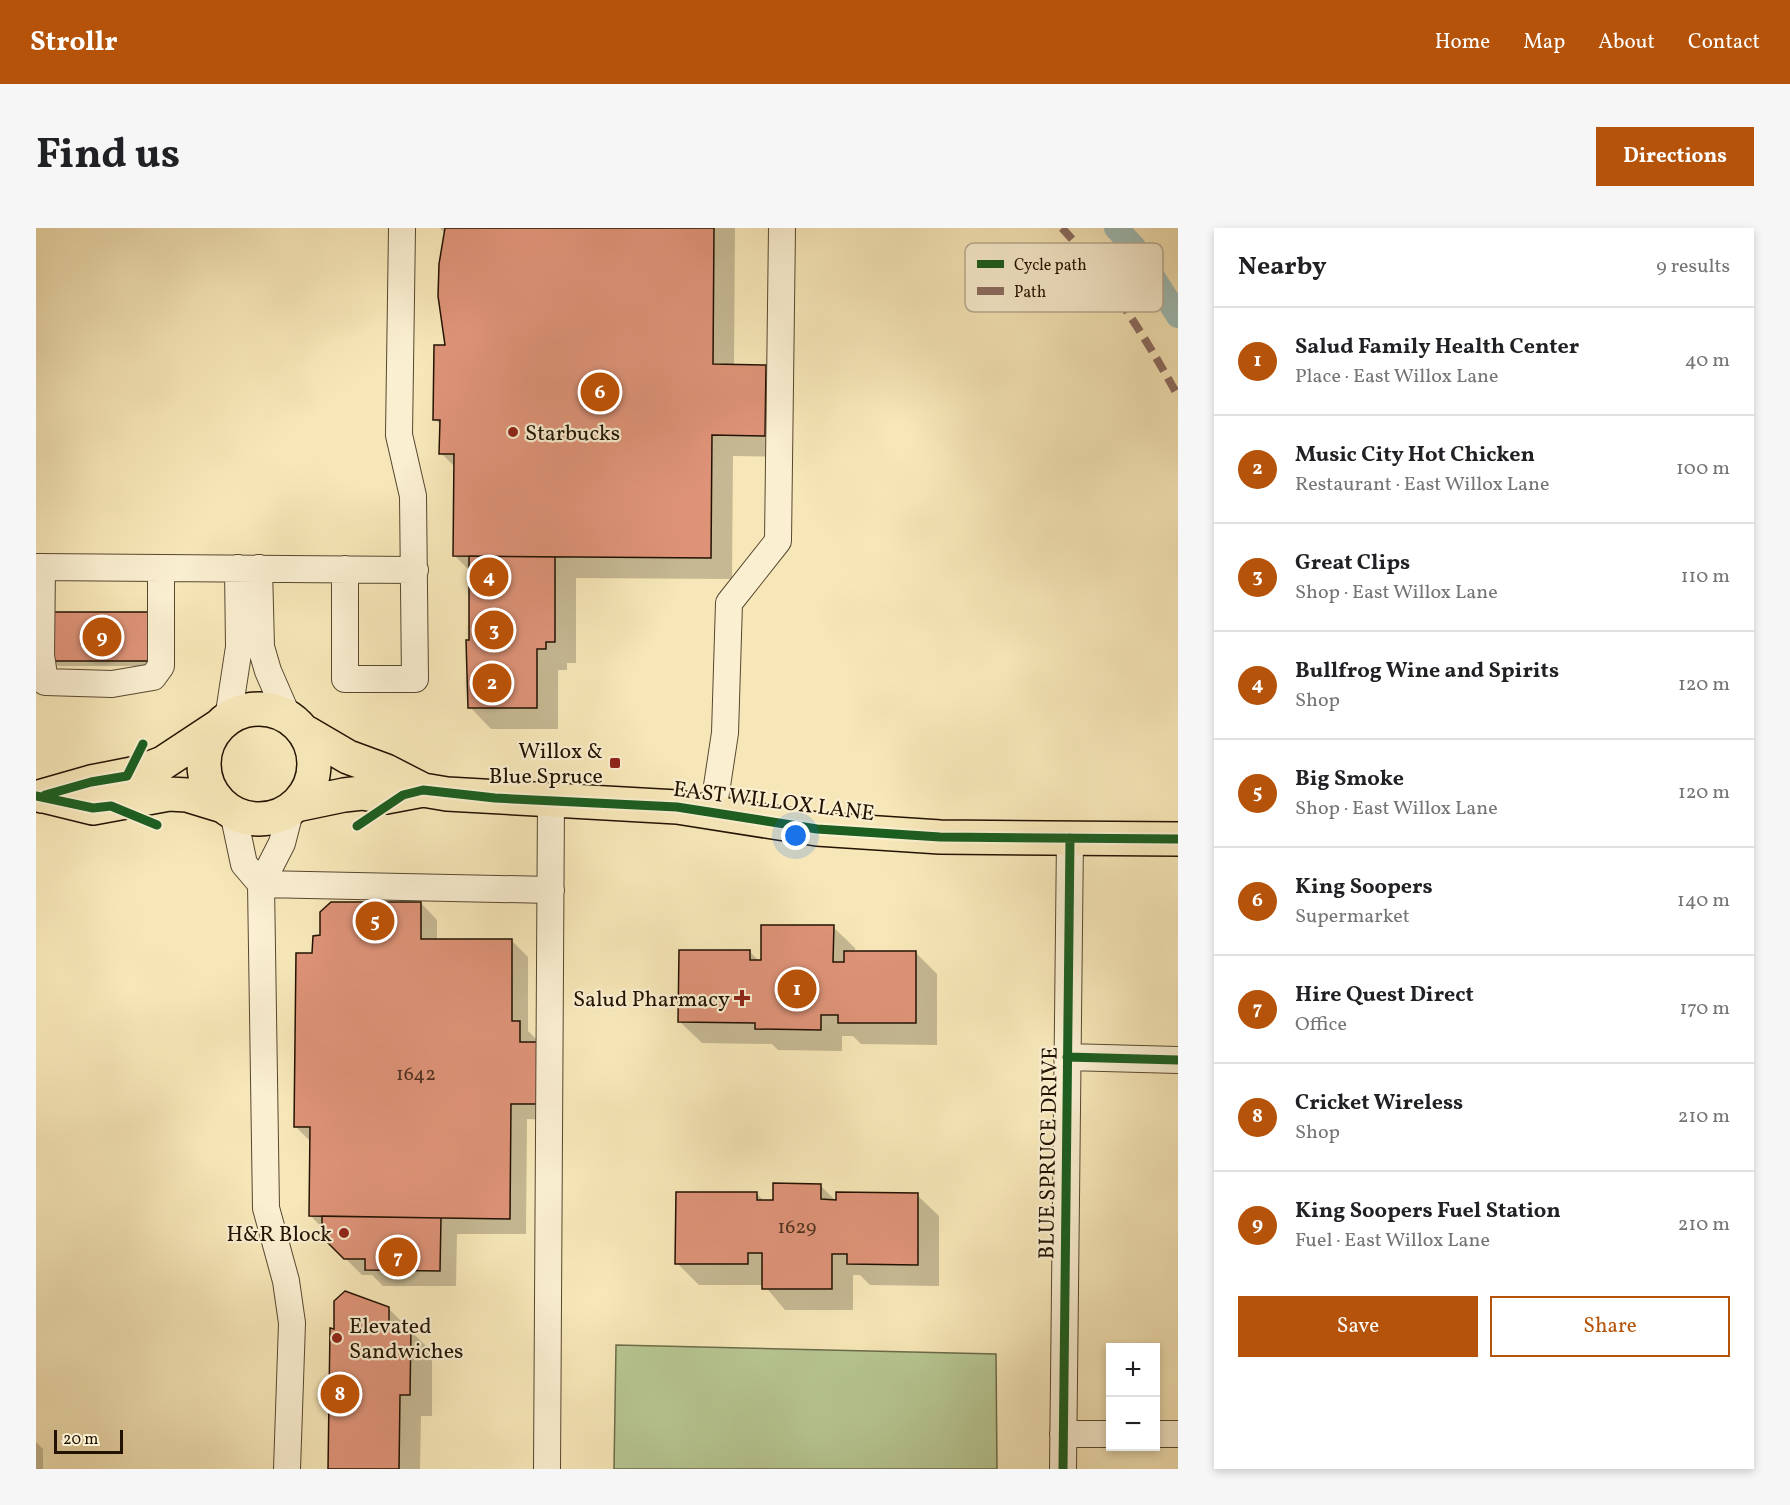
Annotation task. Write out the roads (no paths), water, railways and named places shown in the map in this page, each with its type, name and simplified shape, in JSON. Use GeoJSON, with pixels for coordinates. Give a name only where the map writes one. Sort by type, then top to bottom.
{"type":"FeatureCollection","features":[{"type":"Feature","properties":{"kind":"main road"},"geometry":{"type":"LineString","coordinates":[[252,709],[271,710],[295,723],[311,744],[314,760],[313,777],[306,792],[294,807],[267,819],[251,819],[187,795],[170,794],[93,808],[39,796],[90,782],[137,773],[163,762],[223,722],[252,709]]}},
{"type":"Feature","properties":{"kind":"main road"},"geometry":{"type":"LineString","coordinates":[[223,722],[209,741],[204,758],[208,784],[228,809]]}},
{"type":"Feature","properties":{"kind":"main road","name":"EAST WILLOX LANE"},"geometry":{"type":"LineString","coordinates":[[295,723],[348,758],[386,771],[423,790]]}},
{"type":"Feature","properties":{"kind":"main road","name":"EAST WILLOX LANE"},"geometry":{"type":"LineString","coordinates":[[294,807],[344,795],[362,794],[386,797],[423,790],[495,798],[676,807],[817,829],[940,837],[1178,839]]}},
{"type":"Feature","properties":{"kind":"street"},"geometry":{"type":"LineString","coordinates":[[345,569],[345,679],[415,679],[413,496],[399,435],[402,228]]}},
{"type":"Feature","properties":{"kind":"street"},"geometry":{"type":"LineString","coordinates":[[713,812],[725,733],[729,603],[778,541],[782,228]]}},
{"type":"Feature","properties":{"kind":"street"},"geometry":{"type":"LineString","coordinates":[[161,568],[161,666],[153,677],[112,684],[45,682],[41,655],[39,567],[415,570]]}},
{"type":"Feature","properties":{"kind":"street"},"geometry":{"type":"LineString","coordinates":[[223,722],[239,646],[249,568]]}},
{"type":"Feature","properties":{"kind":"street"},"geometry":{"type":"LineString","coordinates":[[249,568],[261,647],[268,671],[295,723]]}},
{"type":"Feature","properties":{"kind":"street"},"geometry":{"type":"LineString","coordinates":[[547,1469],[551,800]]}},
{"type":"Feature","properties":{"kind":"street"},"geometry":{"type":"LineString","coordinates":[[287,1469],[292,1323],[286,1281],[266,1208],[261,884],[282,843],[294,807]]}},
{"type":"Feature","properties":{"kind":"street"},"geometry":{"type":"LineString","coordinates":[[228,809],[244,864],[261,884],[551,890]]}},
{"type":"Feature","properties":{"kind":"street","name":"BLUE SPRUCE DRIVE"},"geometry":{"type":"LineString","coordinates":[[1063,1469],[1070,838]]}},
{"type":"Feature","properties":{"kind":"street"},"geometry":{"type":"LineString","coordinates":[[1067,1057],[1178,1060]]}},
{"type":"Feature","properties":{"kind":"street"},"geometry":{"type":"LineString","coordinates":[[1063,1434],[1106,1434]]}},
{"type":"Feature","properties":{"kind":"street"},"geometry":{"type":"LineString","coordinates":[[1160,1434],[1178,1434]]}},
{"type":"Feature","properties":{"kind":"waterway"},"geometry":{"type":"LineString","coordinates":[[1116,228],[1130,243]]}},
{"type":"Feature","properties":{"kind":"waterway"},"geometry":{"type":"LineString","coordinates":[[1163,292],[1178,316]]}},
{"type":"Feature","properties":{"kind":"place","name":"King Soopers"},"geometry":{"type":"Point","coordinates":[600,392]}},
{"type":"Feature","properties":{"kind":"place","name":"Starbucks"},"geometry":{"type":"Point","coordinates":[513,432]}},
{"type":"Feature","properties":{"kind":"place","name":"Bullfrog Wine and Spirits"},"geometry":{"type":"Point","coordinates":[489,577]}},
{"type":"Feature","properties":{"kind":"place","name":"Great Clips"},"geometry":{"type":"Point","coordinates":[494,630]}},
{"type":"Feature","properties":{"kind":"place","name":"King Soopers Fuel Station"},"geometry":{"type":"Point","coordinates":[102,637]}},
{"type":"Feature","properties":{"kind":"place","name":"Music City Hot Chicken"},"geometry":{"type":"Point","coordinates":[492,683]}},
{"type":"Feature","properties":{"kind":"place","name":"Willox & Blue Spruce"},"geometry":{"type":"Point","coordinates":[615,763]}},
{"type":"Feature","properties":{"kind":"place","name":"Big Smoke"},"geometry":{"type":"Point","coordinates":[375,921]}},
{"type":"Feature","properties":{"kind":"place","name":"Salud Family Health Center"},"geometry":{"type":"Point","coordinates":[797,989]}},
{"type":"Feature","properties":{"kind":"place","name":"Salud Pharmacy"},"geometry":{"type":"Point","coordinates":[742,998]}},
{"type":"Feature","properties":{"kind":"place","name":"H&R Block"},"geometry":{"type":"Point","coordinates":[344,1233]}},
{"type":"Feature","properties":{"kind":"place","name":"Hire Quest Direct"},"geometry":{"type":"Point","coordinates":[398,1257]}},
{"type":"Feature","properties":{"kind":"place","name":"Elevated Sandwiches"},"geometry":{"type":"Point","coordinates":[337,1338]}},
{"type":"Feature","properties":{"kind":"place","name":"Cricket Wireless"},"geometry":{"type":"Point","coordinates":[340,1394]}}]}
